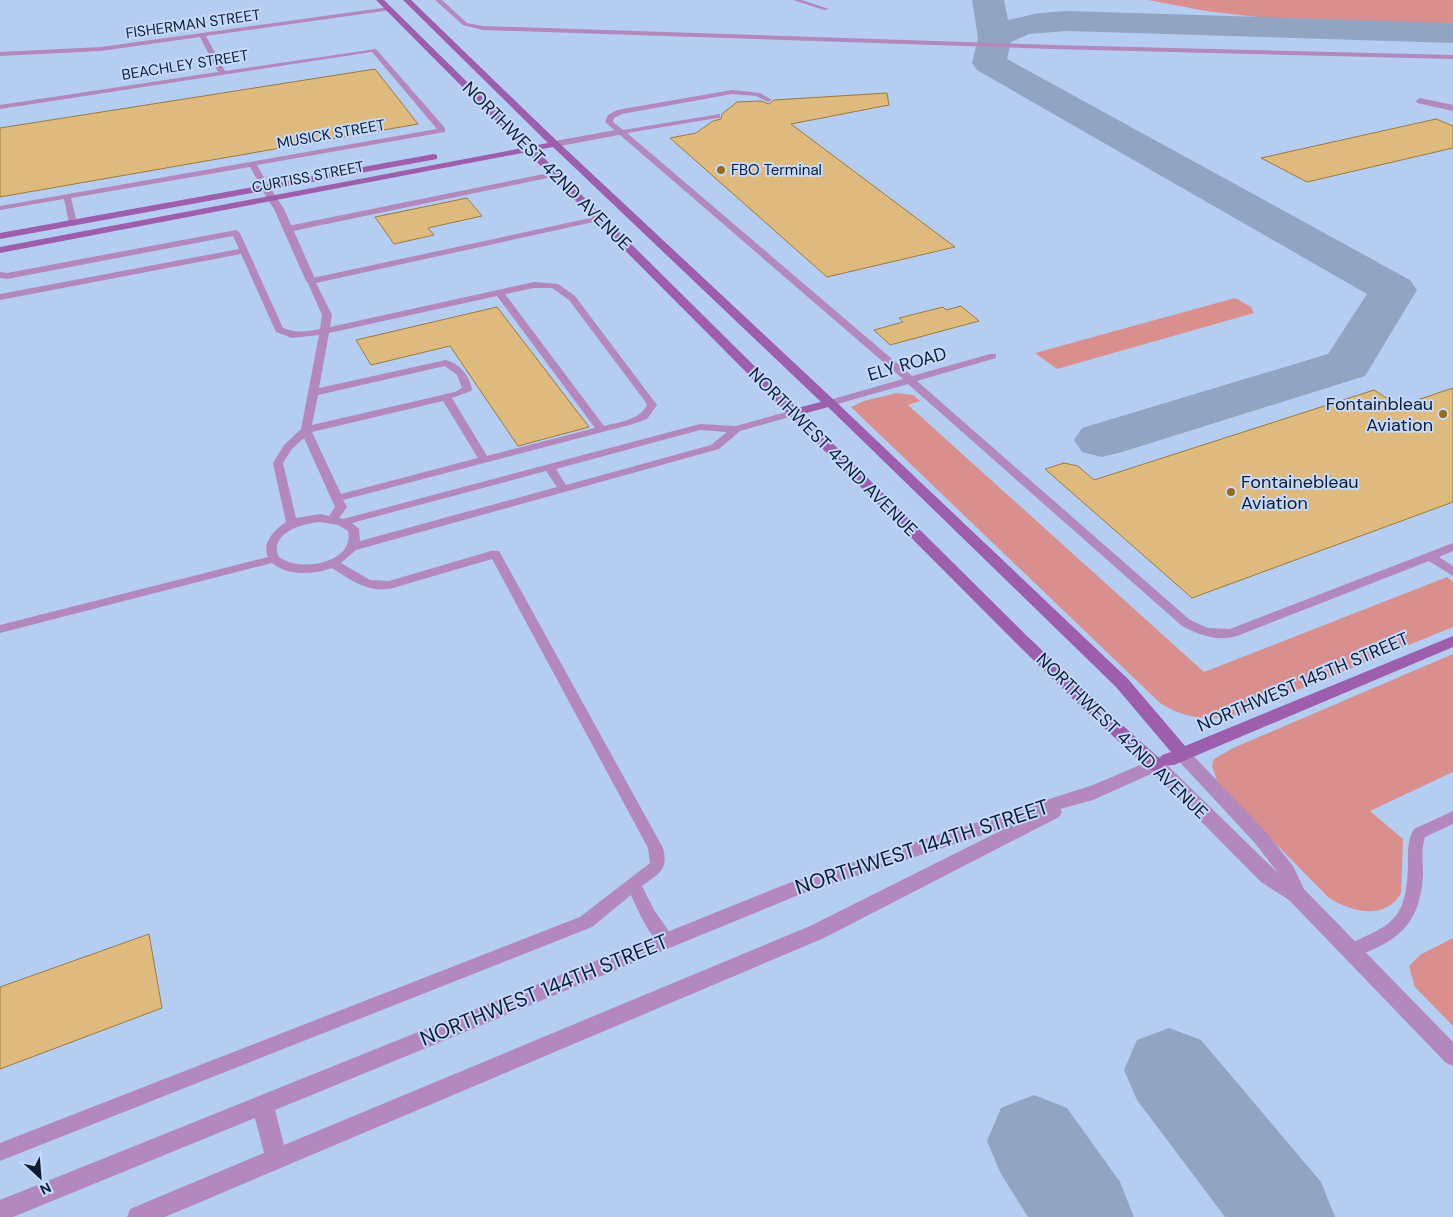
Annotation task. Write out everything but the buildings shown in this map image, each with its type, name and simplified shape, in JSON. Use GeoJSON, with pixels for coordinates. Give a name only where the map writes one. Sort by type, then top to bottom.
{"type":"FeatureCollection","features":[{"type":"Feature","properties":{"kind":"street","name":"NORTHWEST 42ND AVENUE"},"geometry":{"type":"LineString","coordinates":[[380,0],[402,6],[552,140],[1122,683],[1169,759],[1268,877],[1296,894],[1453,1056]]}},
{"type":"Feature","properties":{"kind":"street","name":"NORTHWEST 42ND AVENUE"},"geometry":{"type":"LineString","coordinates":[[402,6],[520,141],[600,218],[793,413],[1077,693],[1169,759],[1260,837],[1287,871],[1296,894]]}},
{"type":"Feature","properties":{"kind":"street"},"geometry":{"type":"LineString","coordinates":[[1420,101],[1453,108]]}},
{"type":"Feature","properties":{"kind":"street","name":"CURTISS STREET"},"geometry":{"type":"LineString","coordinates":[[0,250],[528,149],[552,140],[612,124]]}},
{"type":"Feature","properties":{"kind":"street","name":"CURTISS STREET"},"geometry":{"type":"LineString","coordinates":[[478,149],[520,141],[552,140],[621,132]]}},
{"type":"Feature","properties":{"kind":"street","name":"CURTISS STREET"},"geometry":{"type":"LineString","coordinates":[[0,236],[441,156]]}},
{"type":"Feature","properties":{"kind":"street"},"geometry":{"type":"LineString","coordinates":[[266,188],[288,229],[312,281]]}},
{"type":"Feature","properties":{"kind":"street"},"geometry":{"type":"LineString","coordinates":[[793,413],[830,403]]}},
{"type":"Feature","properties":{"kind":"street","name":"NORTHWEST 145TH STREET"},"geometry":{"type":"LineString","coordinates":[[1169,759],[1453,641]]}},
{"type":"Feature","properties":{"kind":"street","name":"NORTHWEST 144TH STREET"},"geometry":{"type":"LineString","coordinates":[[138,1217],[817,932],[1096,791],[1169,759]]}},
{"type":"Feature","properties":{"kind":"street","name":"NORTHWEST 144TH STREET"},"geometry":{"type":"LineString","coordinates":[[0,1211],[796,888],[1096,791]]}},
{"type":"Feature","properties":{"kind":"street"},"geometry":{"type":"LineString","coordinates":[[263,1104],[276,1159]]}},
{"type":"Feature","properties":{"kind":"lane"},"geometry":{"type":"LineString","coordinates":[[438,0],[465,24],[483,28],[1043,47],[1453,57]]}},
{"type":"Feature","properties":{"kind":"lane"},"geometry":{"type":"LineString","coordinates":[[796,0],[826,9]]}},
{"type":"Feature","properties":{"kind":"lane","name":"FISHERMAN STREET"},"geometry":{"type":"LineString","coordinates":[[0,54],[101,49],[402,6]]}},
{"type":"Feature","properties":{"kind":"lane"},"geometry":{"type":"LineString","coordinates":[[202,35],[223,74]]}},
{"type":"Feature","properties":{"kind":"lane","name":"BEACHLEY STREET"},"geometry":{"type":"LineString","coordinates":[[0,107],[374,50]]}},
{"type":"Feature","properties":{"kind":"lane","name":"MUSICK STREET"},"geometry":{"type":"LineString","coordinates":[[252,164],[442,130],[374,50]]}},
{"type":"Feature","properties":{"kind":"lane"},"geometry":{"type":"LineString","coordinates":[[768,100],[758,94],[732,92],[620,112],[611,117],[609,122],[910,380],[1186,624],[1214,635],[1232,633],[1453,547]]}},
{"type":"Feature","properties":{"kind":"lane"},"geometry":{"type":"LineString","coordinates":[[621,132],[717,116]]}},
{"type":"Feature","properties":{"kind":"lane"},"geometry":{"type":"LineString","coordinates":[[0,208],[252,164],[266,188]]}},
{"type":"Feature","properties":{"kind":"lane"},"geometry":{"type":"LineString","coordinates":[[288,229],[554,174]]}},
{"type":"Feature","properties":{"kind":"lane"},"geometry":{"type":"LineString","coordinates":[[67,196],[73,222]]}},
{"type":"Feature","properties":{"kind":"lane"},"geometry":{"type":"LineString","coordinates":[[339,520],[341,507],[306,430],[327,315],[312,281],[600,218]]}},
{"type":"Feature","properties":{"kind":"lane"},"geometry":{"type":"LineString","coordinates":[[0,276],[236,233],[279,330],[292,334],[324,332],[534,285],[548,284],[561,287],[572,298],[649,398],[652,405],[650,412],[640,419],[337,498]]}},
{"type":"Feature","properties":{"kind":"lane"},"geometry":{"type":"LineString","coordinates":[[0,297],[244,251]]}},
{"type":"Feature","properties":{"kind":"lane"},"geometry":{"type":"LineString","coordinates":[[500,293],[602,430]]}},
{"type":"Feature","properties":{"kind":"lane","name":"ELY ROAD"},"geometry":{"type":"LineString","coordinates":[[830,403],[993,356]]}},
{"type":"Feature","properties":{"kind":"lane"},"geometry":{"type":"LineString","coordinates":[[292,524],[278,463],[288,446],[306,430],[458,394],[467,389],[466,379],[455,366],[446,363],[312,393]]}},
{"type":"Feature","properties":{"kind":"lane"},"geometry":{"type":"LineString","coordinates":[[446,397],[484,460]]}},
{"type":"Feature","properties":{"kind":"lane"},"geometry":{"type":"LineString","coordinates":[[339,520],[351,526],[355,532],[356,539],[353,547],[341,559],[305,570],[281,565],[274,559],[271,552],[271,544],[279,534],[292,524],[306,520],[339,520],[700,427],[736,429],[793,413]]}},
{"type":"Feature","properties":{"kind":"lane"},"geometry":{"type":"LineString","coordinates":[[353,547],[715,447],[736,429]]}},
{"type":"Feature","properties":{"kind":"lane"},"geometry":{"type":"LineString","coordinates":[[549,467],[563,488]]}},
{"type":"Feature","properties":{"kind":"lane"},"geometry":{"type":"LineString","coordinates":[[0,1152],[586,922],[657,866],[658,858],[655,848],[495,554],[388,585],[378,586],[358,579],[332,563]]}},
{"type":"Feature","properties":{"kind":"lane"},"geometry":{"type":"LineString","coordinates":[[1430,556],[1453,572]]}},
{"type":"Feature","properties":{"kind":"lane"},"geometry":{"type":"LineString","coordinates":[[0,629],[274,559]]}},
{"type":"Feature","properties":{"kind":"lane"},"geometry":{"type":"LineString","coordinates":[[1351,951],[1391,930],[1406,917],[1412,903],[1416,842],[1419,833],[1453,818]]}},
{"type":"Feature","properties":{"kind":"lane"},"geometry":{"type":"LineString","coordinates":[[633,884],[648,914],[667,940]]}},
{"type":"Feature","properties":{"kind":"shaded area"},"geometry":{"type":"Polygon","coordinates":[[[0,0],[1453,0],[1453,1217],[0,1217],[0,0]]]}},
{"type":"Feature","properties":{"kind":"shaded area"},"geometry":{"type":"Polygon","coordinates":[[[1148,0],[1453,0],[1453,25],[1283,20],[1206,11],[1148,0]]]}},
{"type":"Feature","properties":{"kind":"shaded area"},"geometry":{"type":"Polygon","coordinates":[[[1235,298],[1251,307],[1254,313],[1057,369],[1035,353],[1235,298]]]}},
{"type":"Feature","properties":{"kind":"shaded area"},"geometry":{"type":"Polygon","coordinates":[[[897,393],[913,395],[920,401],[908,405],[1204,672],[1447,577],[1453,582],[1453,627],[1236,715],[1207,718],[1178,712],[1160,703],[851,407],[864,401],[897,393]]]}},
{"type":"Feature","properties":{"kind":"shaded area"},"geometry":{"type":"Polygon","coordinates":[[[1453,654],[1453,772],[1370,811],[1403,839],[1401,893],[1386,908],[1377,911],[1356,910],[1346,907],[1328,897],[1219,786],[1212,766],[1214,759],[1233,748],[1453,654]]]}},
{"type":"Feature","properties":{"kind":"shaded area"},"geometry":{"type":"Polygon","coordinates":[[[1453,938],[1453,1026],[1415,987],[1409,966],[1420,955],[1453,938]]]}},
{"type":"Feature","properties":{"kind":"taxiway"},"geometry":{"type":"LineString","coordinates":[[988,0],[995,38]]}},
{"type":"Feature","properties":{"kind":"taxiway"},"geometry":{"type":"LineString","coordinates":[[995,38],[1019,26],[1067,21],[1453,33]]}},
{"type":"Feature","properties":{"kind":"taxiway"},"geometry":{"type":"LineString","coordinates":[[995,38],[989,63],[1393,290],[1347,365],[1102,440]]}},
{"type":"Feature","properties":{"kind":"taxiway"},"geometry":{"type":"LineString","coordinates":[[1169,1070],[1286,1217]]}},
{"type":"Feature","properties":{"kind":"taxiway"},"geometry":{"type":"LineString","coordinates":[[1034,1141],[1085,1217]]}},
{"type":"Feature","properties":{"kind":"place","name":"FBO Terminal"},"geometry":{"type":"Point","coordinates":[721,170]}},
{"type":"Feature","properties":{"kind":"place","name":"Fontainbleau Aviation"},"geometry":{"type":"Point","coordinates":[1443,414]}},
{"type":"Feature","properties":{"kind":"place","name":"Fontainebleau Aviation"},"geometry":{"type":"Point","coordinates":[1231,492]}}]}
